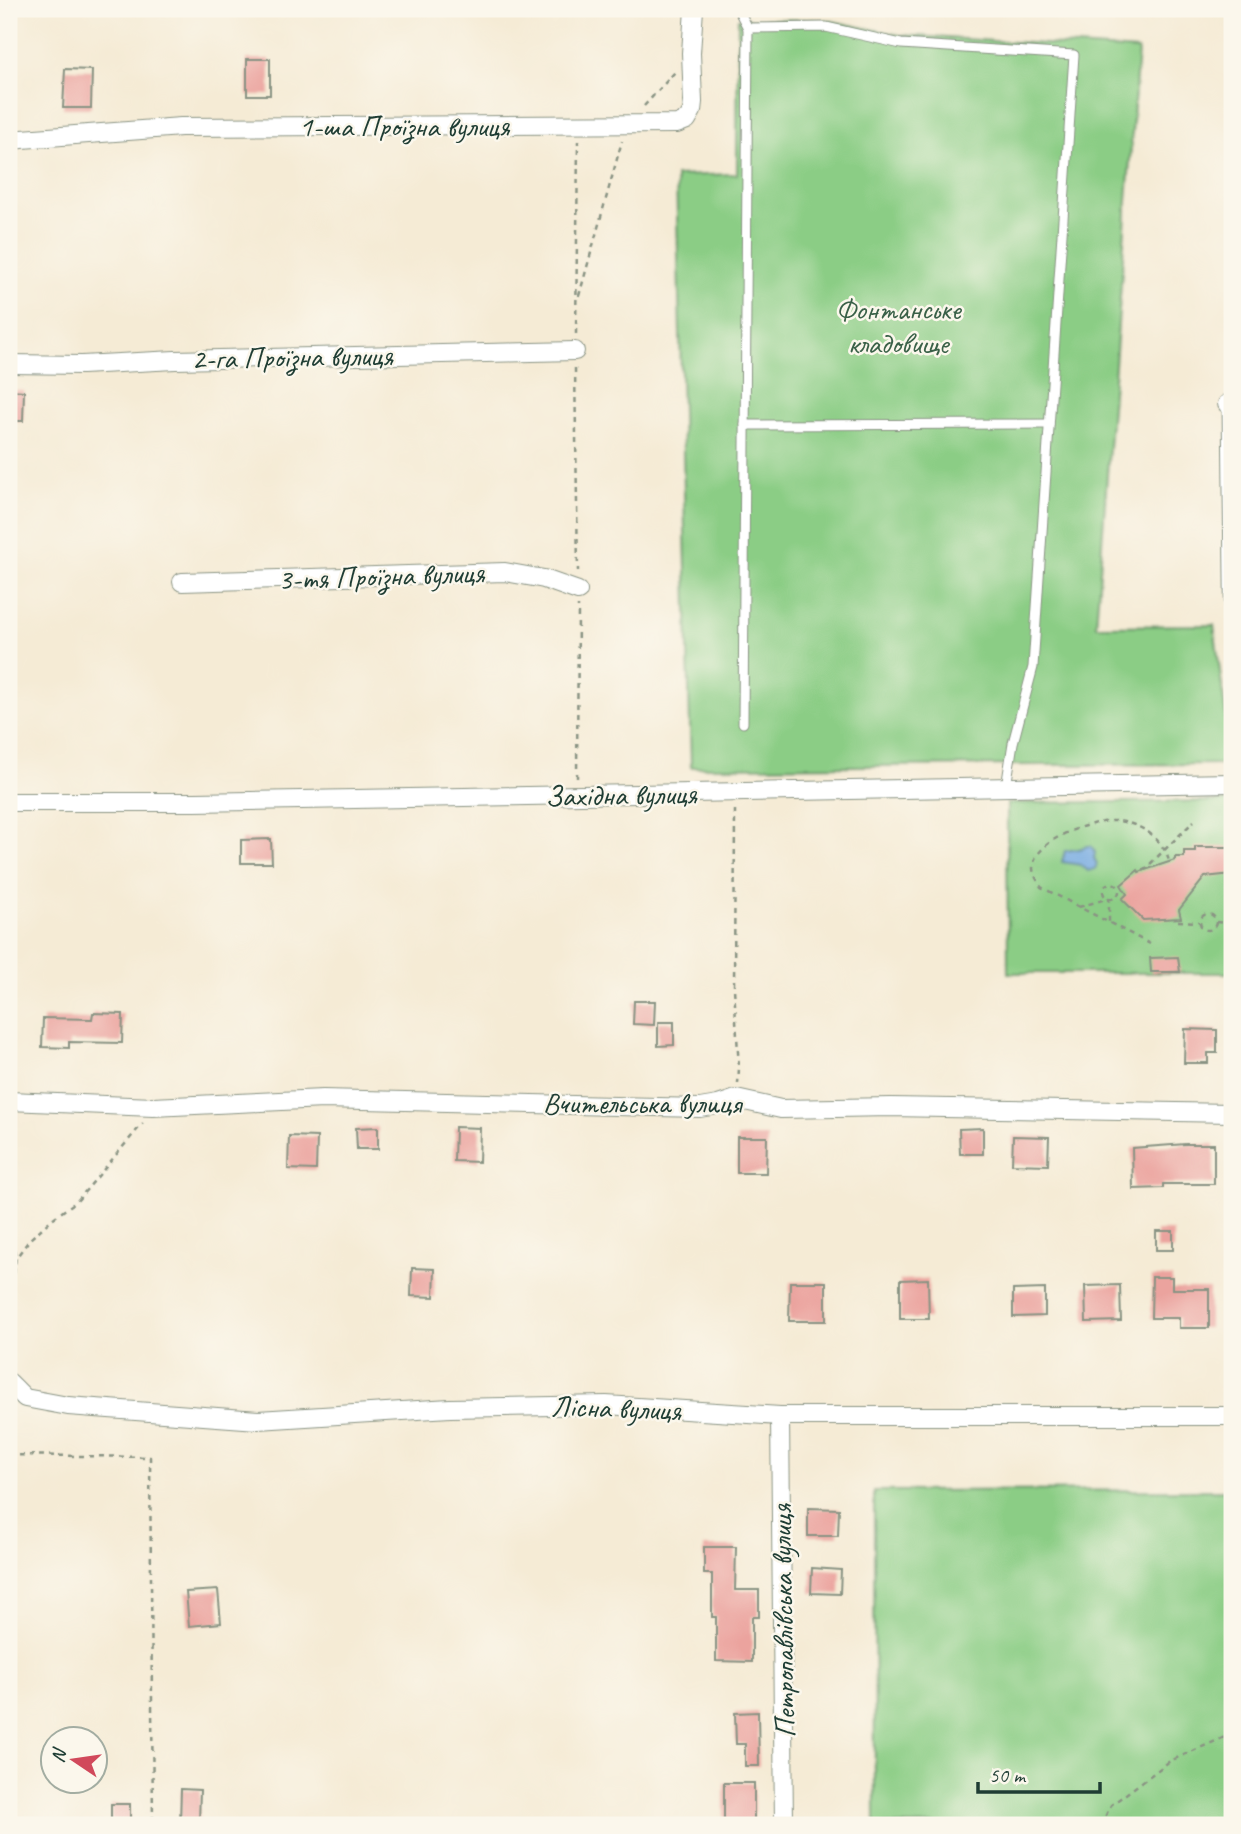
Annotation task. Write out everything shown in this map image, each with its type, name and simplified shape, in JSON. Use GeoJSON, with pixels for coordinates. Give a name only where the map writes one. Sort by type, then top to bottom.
{"type":"FeatureCollection","features":[{"type":"Feature","properties":{"kind":"street","name":"1-ша Проїзна вулиця"},"geometry":{"type":"LineString","coordinates":[[9,140],[181,127],[677,124],[687,120],[692,111],[691,53],[694,9]]}},
{"type":"Feature","properties":{"kind":"street","name":"2-га Проїзна вулиця"},"geometry":{"type":"LineString","coordinates":[[9,364],[82,365],[175,360],[575,351]]}},
{"type":"Feature","properties":{"kind":"street","name":"3-тя Проїзна вулиця"},"geometry":{"type":"LineString","coordinates":[[182,582],[505,572],[544,579],[578,591]]}},
{"type":"Feature","properties":{"kind":"street","name":"Західна вулиця"},"geometry":{"type":"LineString","coordinates":[[9,802],[195,802],[1232,783]]}},
{"type":"Feature","properties":{"kind":"street","name":"Вчительська вулиця"},"geometry":{"type":"LineString","coordinates":[[9,1101],[153,1107],[323,1099],[700,1108],[736,1099],[781,1110],[891,1107],[1232,1113]]}},
{"type":"Feature","properties":{"kind":"street","name":"Лісна вулиця"},"geometry":{"type":"LineString","coordinates":[[9,1381],[25,1398],[68,1406],[258,1420],[450,1408],[606,1405],[780,1416],[1232,1416]]}},
{"type":"Feature","properties":{"kind":"street","name":"Петропавлівська вулиця"},"geometry":{"type":"LineString","coordinates":[[780,1416],[784,1825]]}},
{"type":"Feature","properties":{"kind":"lane"},"geometry":{"type":"LineString","coordinates":[[738,9],[748,28],[743,723]]}},
{"type":"Feature","properties":{"kind":"lane"},"geometry":{"type":"LineString","coordinates":[[748,28],[826,27],[901,44],[1074,55],[1034,667],[1013,743],[1006,787]]}},
{"type":"Feature","properties":{"kind":"lane"},"geometry":{"type":"LineString","coordinates":[[1230,404],[1232,680]]}},
{"type":"Feature","properties":{"kind":"lane"},"geometry":{"type":"LineString","coordinates":[[745,425],[1049,424]]}},
{"type":"Feature","properties":{"kind":"path"},"geometry":{"type":"LineString","coordinates":[[502,10],[573,9]]}},
{"type":"Feature","properties":{"kind":"path"},"geometry":{"type":"LineString","coordinates":[[578,299],[617,156],[629,123],[691,53]]}},
{"type":"Feature","properties":{"kind":"path"},"geometry":{"type":"LineString","coordinates":[[577,795],[575,351],[578,299],[578,125]]}},
{"type":"Feature","properties":{"kind":"path"},"geometry":{"type":"LineString","coordinates":[[735,793],[734,988],[739,1068],[736,1099]]}},
{"type":"Feature","properties":{"kind":"path"},"geometry":{"type":"LineString","coordinates":[[1150,944],[1041,887],[1033,870],[1036,856],[1060,834],[1116,821],[1141,828],[1160,841],[1169,861]]}},
{"type":"Feature","properties":{"kind":"path"},"geometry":{"type":"LineString","coordinates":[[1143,871],[1194,821]]}},
{"type":"Feature","properties":{"kind":"path"},"geometry":{"type":"LineString","coordinates":[[1079,907],[1108,898],[1116,897],[1119,891],[1115,884],[1104,887],[1103,891],[1108,898],[1109,923]]}},
{"type":"Feature","properties":{"kind":"path"},"geometry":{"type":"LineString","coordinates":[[1207,914],[1212,915],[1216,922],[1215,927],[1207,930],[1203,929],[1199,922],[1203,915],[1207,914]]}},
{"type":"Feature","properties":{"kind":"path"},"geometry":{"type":"LineString","coordinates":[[1178,921],[1199,922]]}},
{"type":"Feature","properties":{"kind":"path"},"geometry":{"type":"LineString","coordinates":[[1216,922],[1227,923]]}},
{"type":"Feature","properties":{"kind":"path"},"geometry":{"type":"LineString","coordinates":[[16,1258],[44,1226],[77,1201],[139,1130],[153,1107]]}},
{"type":"Feature","properties":{"kind":"path"},"geometry":{"type":"LineString","coordinates":[[9,1230],[16,1258],[9,1312]]}},
{"type":"Feature","properties":{"kind":"path"},"geometry":{"type":"LineString","coordinates":[[9,1455],[150,1457],[153,1825]]}},
{"type":"Feature","properties":{"kind":"path"},"geometry":{"type":"LineString","coordinates":[[1101,1825],[1111,1805],[1170,1761],[1232,1734]]}},
{"type":"Feature","properties":{"kind":"green space","name":"Фонтанське кладовище"},"geometry":{"type":"Polygon","coordinates":[[[738,19],[826,20],[900,35],[1138,50],[1096,626],[1214,625],[1232,764],[691,767],[676,176],[737,174],[738,19]]]}},
{"type":"Feature","properties":{"kind":"green space"},"geometry":{"type":"Polygon","coordinates":[[[1232,801],[1232,973],[1008,973],[1007,803],[1232,801]]]}},
{"type":"Feature","properties":{"kind":"green space"},"geometry":{"type":"Polygon","coordinates":[[[1232,1490],[1232,1825],[875,1825],[874,1491],[1232,1490]]]}},
{"type":"Feature","properties":{"kind":"water"},"geometry":{"type":"Polygon","coordinates":[[[1091,846],[1095,852],[1095,869],[1088,871],[1081,865],[1062,862],[1065,851],[1091,846]]]}},
{"type":"Feature","properties":{"kind":"building"},"geometry":{"type":"Polygon","coordinates":[[[247,59],[270,59],[270,95],[247,95],[247,59]]]}},
{"type":"Feature","properties":{"kind":"building"},"geometry":{"type":"Polygon","coordinates":[[[65,69],[92,70],[91,108],[63,108],[65,69]]]}},
{"type":"Feature","properties":{"kind":"building"},"geometry":{"type":"Polygon","coordinates":[[[9,390],[24,391],[23,421],[9,421],[9,390]]]}},
{"type":"Feature","properties":{"kind":"building"},"geometry":{"type":"Polygon","coordinates":[[[271,839],[272,863],[241,863],[241,840],[271,839]]]}},
{"type":"Feature","properties":{"kind":"building"},"geometry":{"type":"Polygon","coordinates":[[[1195,847],[1232,847],[1232,874],[1205,877],[1179,910],[1181,918],[1143,920],[1122,899],[1127,894],[1121,885],[1138,870],[1139,872],[1175,860],[1175,857],[1184,857],[1184,851],[1195,851],[1195,847]]]}},
{"type":"Feature","properties":{"kind":"building"},"geometry":{"type":"Polygon","coordinates":[[[1178,957],[1180,972],[1151,972],[1150,958],[1178,957]]]}},
{"type":"Feature","properties":{"kind":"building"},"geometry":{"type":"Polygon","coordinates":[[[634,1001],[655,1001],[654,1025],[633,1024],[634,1001]]]}},
{"type":"Feature","properties":{"kind":"building"},"geometry":{"type":"Polygon","coordinates":[[[93,1013],[123,1014],[122,1043],[69,1042],[69,1048],[42,1047],[43,1018],[92,1019],[93,1013]]]}},
{"type":"Feature","properties":{"kind":"building"},"geometry":{"type":"Polygon","coordinates":[[[658,1022],[674,1022],[674,1045],[658,1046],[658,1022]]]}},
{"type":"Feature","properties":{"kind":"building"},"geometry":{"type":"Polygon","coordinates":[[[1185,1029],[1217,1030],[1217,1053],[1208,1053],[1208,1063],[1184,1063],[1185,1029]]]}},
{"type":"Feature","properties":{"kind":"building"},"geometry":{"type":"Polygon","coordinates":[[[378,1127],[378,1149],[357,1149],[356,1128],[378,1127]]]}},
{"type":"Feature","properties":{"kind":"building"},"geometry":{"type":"Polygon","coordinates":[[[455,1127],[480,1128],[479,1162],[454,1161],[455,1127]]]}},
{"type":"Feature","properties":{"kind":"building"},"geometry":{"type":"Polygon","coordinates":[[[983,1128],[983,1154],[960,1154],[959,1129],[983,1128]]]}},
{"type":"Feature","properties":{"kind":"building"},"geometry":{"type":"Polygon","coordinates":[[[289,1136],[317,1137],[316,1170],[288,1169],[289,1136]]]}},
{"type":"Feature","properties":{"kind":"building"},"geometry":{"type":"Polygon","coordinates":[[[1013,1136],[1049,1137],[1048,1165],[1012,1164],[1013,1136]]]}},
{"type":"Feature","properties":{"kind":"building"},"geometry":{"type":"Polygon","coordinates":[[[737,1137],[767,1137],[766,1173],[737,1173],[737,1137]]]}},
{"type":"Feature","properties":{"kind":"building"},"geometry":{"type":"Polygon","coordinates":[[[1214,1144],[1214,1184],[1163,1184],[1163,1188],[1133,1189],[1132,1148],[1214,1144]]]}},
{"type":"Feature","properties":{"kind":"building"},"geometry":{"type":"Polygon","coordinates":[[[1156,1231],[1173,1231],[1173,1250],[1156,1250],[1156,1231]]]}},
{"type":"Feature","properties":{"kind":"building"},"geometry":{"type":"Polygon","coordinates":[[[412,1268],[435,1269],[434,1297],[411,1296],[412,1268]]]}},
{"type":"Feature","properties":{"kind":"building"},"geometry":{"type":"Polygon","coordinates":[[[1152,1277],[1172,1277],[1172,1289],[1209,1289],[1209,1328],[1179,1328],[1179,1318],[1151,1318],[1152,1277]]]}},
{"type":"Feature","properties":{"kind":"building"},"geometry":{"type":"Polygon","coordinates":[[[928,1279],[929,1319],[900,1319],[900,1280],[928,1279]]]}},
{"type":"Feature","properties":{"kind":"building"},"geometry":{"type":"Polygon","coordinates":[[[790,1282],[826,1282],[826,1321],[789,1321],[790,1282]]]}},
{"type":"Feature","properties":{"kind":"building"},"geometry":{"type":"Polygon","coordinates":[[[1120,1285],[1121,1321],[1086,1322],[1085,1286],[1120,1285]]]}},
{"type":"Feature","properties":{"kind":"building"},"geometry":{"type":"Polygon","coordinates":[[[1045,1289],[1045,1316],[1013,1317],[1013,1290],[1045,1289]]]}},
{"type":"Feature","properties":{"kind":"building"},"geometry":{"type":"Polygon","coordinates":[[[808,1508],[839,1509],[838,1536],[808,1536],[808,1508]]]}},
{"type":"Feature","properties":{"kind":"building"},"geometry":{"type":"Polygon","coordinates":[[[704,1547],[736,1547],[735,1590],[759,1590],[759,1617],[752,1617],[752,1662],[716,1661],[712,1574],[704,1574],[704,1547]]]}},
{"type":"Feature","properties":{"kind":"building"},"geometry":{"type":"Polygon","coordinates":[[[812,1568],[841,1570],[840,1594],[811,1593],[812,1568]]]}},
{"type":"Feature","properties":{"kind":"building"},"geometry":{"type":"Polygon","coordinates":[[[218,1590],[221,1623],[189,1626],[186,1592],[218,1590]]]}},
{"type":"Feature","properties":{"kind":"building"},"geometry":{"type":"Polygon","coordinates":[[[758,1712],[759,1766],[745,1766],[745,1744],[736,1744],[735,1713],[758,1712]]]}},
{"type":"Feature","properties":{"kind":"building"},"geometry":{"type":"Polygon","coordinates":[[[724,1783],[754,1783],[754,1825],[724,1825],[724,1783]]]}},
{"type":"Feature","properties":{"kind":"building"},"geometry":{"type":"Polygon","coordinates":[[[181,1789],[200,1790],[199,1823],[180,1823],[181,1789]]]}},
{"type":"Feature","properties":{"kind":"building"},"geometry":{"type":"Polygon","coordinates":[[[111,1804],[130,1804],[130,1820],[111,1820],[111,1804]]]}}]}
